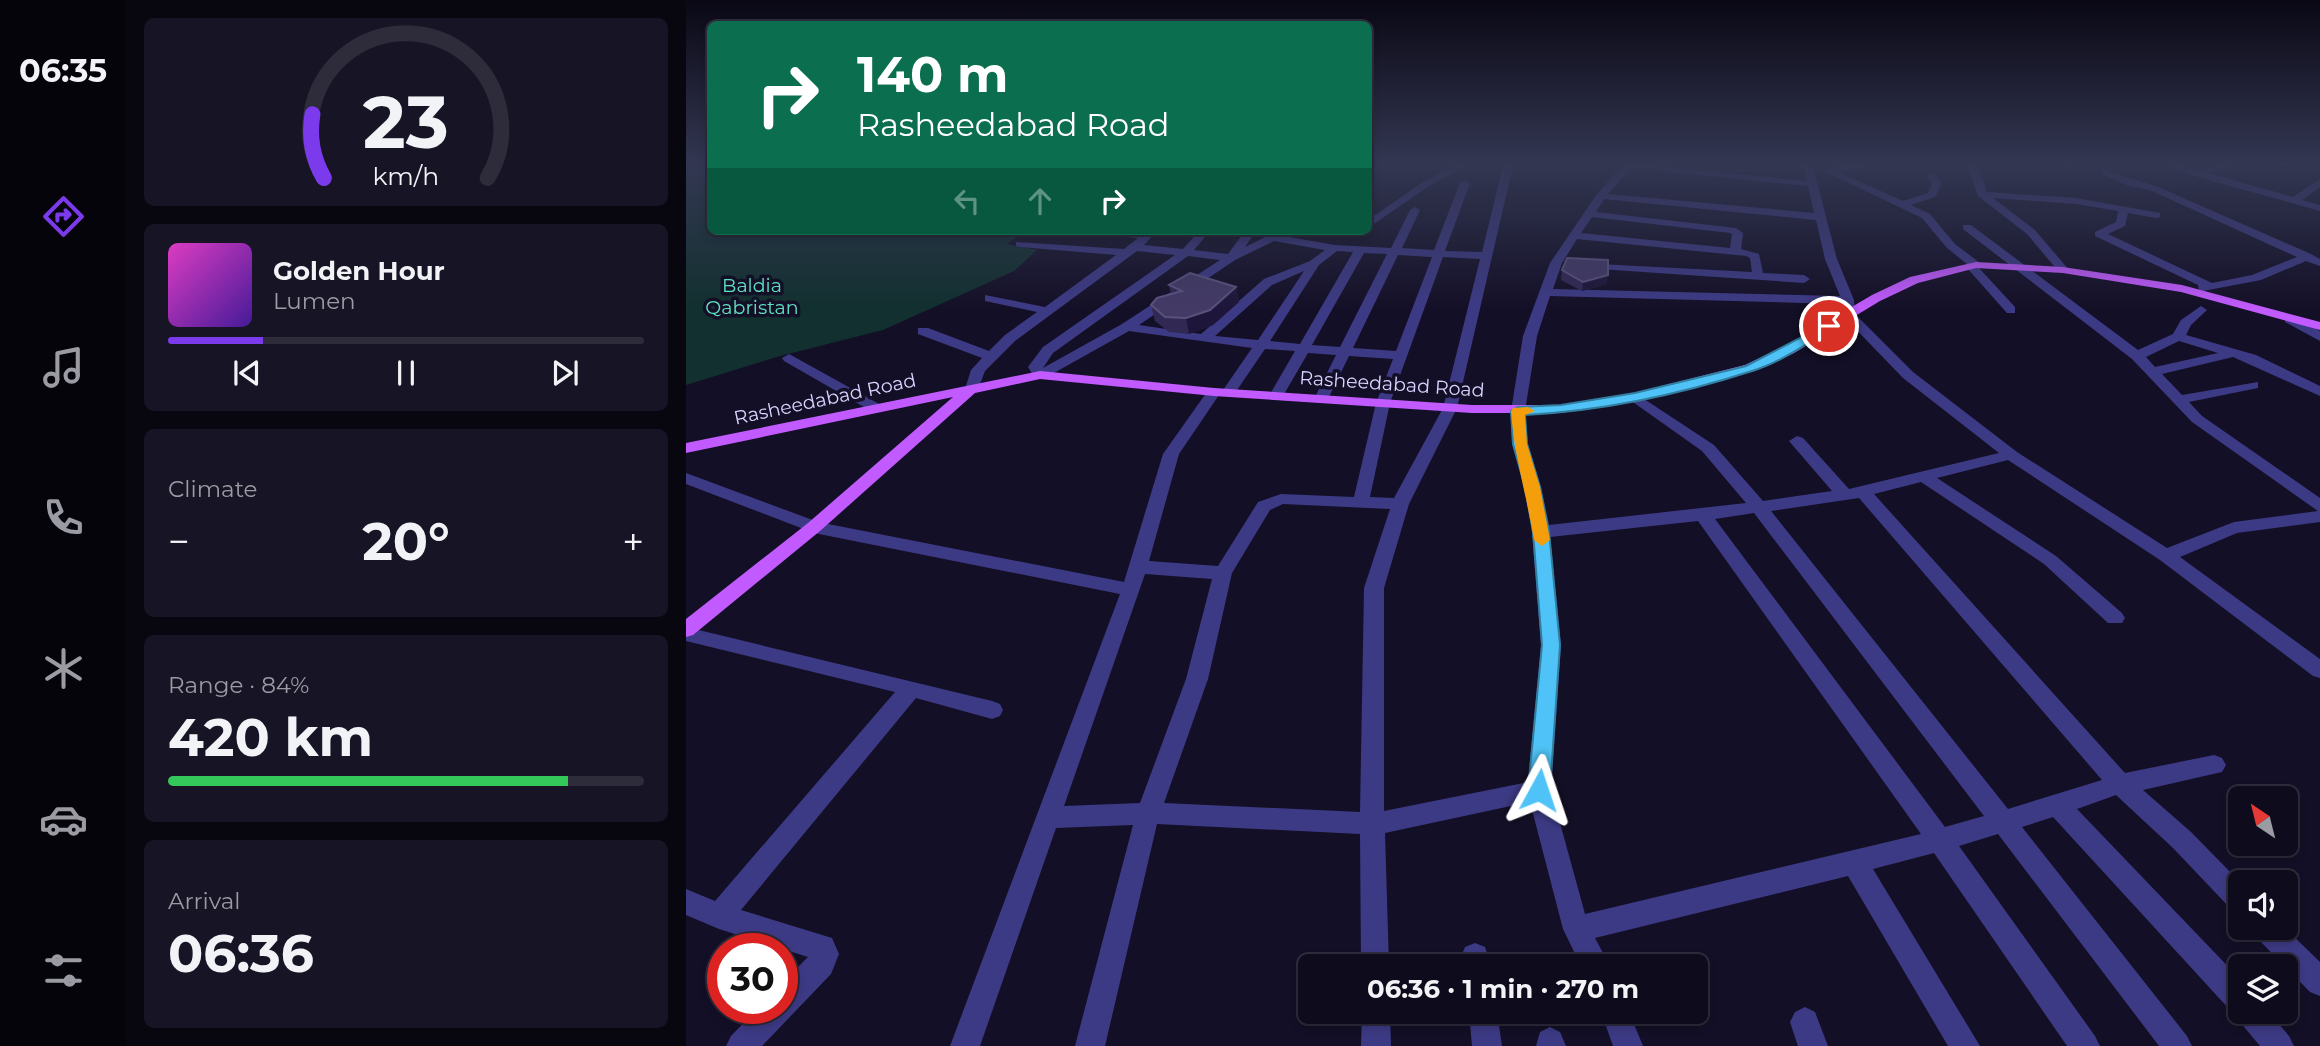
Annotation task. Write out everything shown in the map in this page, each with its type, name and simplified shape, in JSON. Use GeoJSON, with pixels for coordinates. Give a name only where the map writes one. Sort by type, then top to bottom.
{"type":"FeatureCollection","features":[{"type":"Feature","properties":{"kind":"main road","name":"Rasheedabad Road"},"geometry":{"type":"LineString","coordinates":[[686,448],[1040,375],[1221,392],[1450,408],[1518,411],[1561,409],[1635,397],[1750,368],[1849,307],[1914,280],[1974,266],[2063,270],[2182,289],[2320,326]]}},
{"type":"Feature","properties":{"kind":"main road"},"geometry":{"type":"LineString","coordinates":[[686,632],[814,527],[972,389]]}},
{"type":"Feature","properties":{"kind":"street"},"geometry":{"type":"LineString","coordinates":[[1372,222],[1387,212]]}},
{"type":"Feature","properties":{"kind":"street"},"geometry":{"type":"LineString","coordinates":[[1321,399],[1414,212]]}},
{"type":"Feature","properties":{"kind":"street"},"geometry":{"type":"LineString","coordinates":[[1361,502],[1383,403],[1455,212]]}},
{"type":"Feature","properties":{"kind":"street"},"geometry":{"type":"LineString","coordinates":[[1375,954],[1374,588],[1400,504],[1450,408],[1496,212]]}},
{"type":"Feature","properties":{"kind":"street"},"geometry":{"type":"LineString","coordinates":[[1766,212],[1820,217]]}},
{"type":"Feature","properties":{"kind":"street"},"geometry":{"type":"LineString","coordinates":[[1818,212],[1830,259],[1849,307],[1908,375],[2011,455],[2166,556],[2320,670]]}},
{"type":"Feature","properties":{"kind":"street"},"geometry":{"type":"LineString","coordinates":[[1919,212],[1926,216],[1951,246],[1974,266],[2011,310]]}},
{"type":"Feature","properties":{"kind":"street"},"geometry":{"type":"LineString","coordinates":[[2005,212],[2030,231],[2063,270]]}},
{"type":"Feature","properties":{"kind":"street"},"geometry":{"type":"LineString","coordinates":[[2123,212],[2121,224],[2099,234],[2212,287]]}},
{"type":"Feature","properties":{"kind":"street"},"geometry":{"type":"LineString","coordinates":[[2138,212],[2156,215]]}},
{"type":"Feature","properties":{"kind":"street"},"geometry":{"type":"LineString","coordinates":[[2205,212],[2320,263]]}},
{"type":"Feature","properties":{"kind":"street"},"geometry":{"type":"LineString","coordinates":[[1590,954],[1576,929],[1539,790],[1551,645],[1541,532],[1533,487],[1520,444],[1518,411],[1530,336],[1556,263],[1589,214],[1732,230],[1738,233],[1735,251]]}},
{"type":"Feature","properties":{"kind":"street"},"geometry":{"type":"LineString","coordinates":[[1966,227],[2137,356],[2197,419],[2316,499]]}},
{"type":"Feature","properties":{"kind":"street"},"geometry":{"type":"LineString","coordinates":[[972,389],[978,370],[1010,338],[1131,250],[1147,235]]}},
{"type":"Feature","properties":{"kind":"street"},"geometry":{"type":"LineString","coordinates":[[1202,235],[1188,251],[1048,350],[1035,367],[1040,375],[1127,327],[1231,258],[1278,235]]}},
{"type":"Feature","properties":{"kind":"street"},"geometry":{"type":"LineString","coordinates":[[1231,258],[1248,235]]}},
{"type":"Feature","properties":{"kind":"street"},"geometry":{"type":"LineString","coordinates":[[1284,235],[1335,248],[1485,256]]}},
{"type":"Feature","properties":{"kind":"street"},"geometry":{"type":"LineString","coordinates":[[1574,236],[1735,251],[1755,256],[1758,276]]}},
{"type":"Feature","properties":{"kind":"street"},"geometry":{"type":"LineString","coordinates":[[1020,244],[1188,251],[1231,258]]}},
{"type":"Feature","properties":{"kind":"street"},"geometry":{"type":"LineString","coordinates":[[1203,339],[1268,282],[1314,263],[1335,248]]}},
{"type":"Feature","properties":{"kind":"street"},"geometry":{"type":"LineString","coordinates":[[1276,396],[1361,249]]}},
{"type":"Feature","properties":{"kind":"street"},"geometry":{"type":"LineString","coordinates":[[2182,289],[2234,285],[2259,279],[2307,256]]}},
{"type":"Feature","properties":{"kind":"street"},"geometry":{"type":"LineString","coordinates":[[965,1046],[1130,590],[1171,454],[1259,345],[1302,285],[1314,263]]}},
{"type":"Feature","properties":{"kind":"street"},"geometry":{"type":"LineString","coordinates":[[1556,263],[1804,279]]}},
{"type":"Feature","properties":{"kind":"street"},"geometry":{"type":"LineString","coordinates":[[1546,292],[1849,307]]}},
{"type":"Feature","properties":{"kind":"street"},"geometry":{"type":"LineString","coordinates":[[989,298],[1047,312]]}},
{"type":"Feature","properties":{"kind":"street"},"geometry":{"type":"LineString","coordinates":[[2137,356],[2178,337],[2186,323],[2201,310]]}},
{"type":"Feature","properties":{"kind":"street"},"geometry":{"type":"LineString","coordinates":[[2290,319],[2320,337]]}},
{"type":"Feature","properties":{"kind":"street"},"geometry":{"type":"LineString","coordinates":[[1127,327],[1259,345],[1401,355]]}},
{"type":"Feature","properties":{"kind":"street"},"geometry":{"type":"LineString","coordinates":[[923,331],[991,357]]}},
{"type":"Feature","properties":{"kind":"street"},"geometry":{"type":"LineString","coordinates":[[2178,337],[2236,353],[2320,392]]}},
{"type":"Feature","properties":{"kind":"street"},"geometry":{"type":"LineString","coordinates":[[2152,372],[2216,360],[2236,353]]}},
{"type":"Feature","properties":{"kind":"street"},"geometry":{"type":"LineString","coordinates":[[789,358],[876,408]]}},
{"type":"Feature","properties":{"kind":"street"},"geometry":{"type":"LineString","coordinates":[[2179,400],[2253,385]]}},
{"type":"Feature","properties":{"kind":"street"},"geometry":{"type":"LineString","coordinates":[[1635,397],[1707,448],[1758,505],[2177,1046]]}},
{"type":"Feature","properties":{"kind":"street"},"geometry":{"type":"LineString","coordinates":[[1797,441],[1854,493],[2120,784],[2182,840],[2228,888]]}},
{"type":"Feature","properties":{"kind":"street"},"geometry":{"type":"LineString","coordinates":[[1541,532],[1703,515],[1854,493],[2011,455]]}},
{"type":"Feature","properties":{"kind":"street"},"geometry":{"type":"LineString","coordinates":[[1924,477],[2050,560],[2115,618]]}},
{"type":"Feature","properties":{"kind":"street"},"geometry":{"type":"LineString","coordinates":[[686,478],[814,527],[1130,590]]}},
{"type":"Feature","properties":{"kind":"street"},"geometry":{"type":"LineString","coordinates":[[1090,1046],[1148,813],[1197,679],[1223,573],[1264,506],[1271,502],[1281,499],[1400,504]]}},
{"type":"Feature","properties":{"kind":"street"},"geometry":{"type":"LineString","coordinates":[[1703,515],[1939,839],[2085,1046]]}},
{"type":"Feature","properties":{"kind":"street"},"geometry":{"type":"LineString","coordinates":[[2166,556],[2234,528],[2320,516]]}},
{"type":"Feature","properties":{"kind":"street"},"geometry":{"type":"LineString","coordinates":[[1137,567],[1223,573]]}},
{"type":"Feature","properties":{"kind":"street"},"geometry":{"type":"LineString","coordinates":[[686,632],[992,710]]}},
{"type":"Feature","properties":{"kind":"street"},"geometry":{"type":"LineString","coordinates":[[719,916],[911,688]]}},
{"type":"Feature","properties":{"kind":"street"},"geometry":{"type":"LineString","coordinates":[[1576,929],[1854,862],[2058,806],[2120,784],[2214,765]]}},
{"type":"Feature","properties":{"kind":"street"},"geometry":{"type":"LineString","coordinates":[[1048,818],[1148,813],[1373,824],[1539,790]]}},
{"type":"Feature","properties":{"kind":"street"},"geometry":{"type":"LineString","coordinates":[[2058,806],[2228,987]]}},
{"type":"Feature","properties":{"kind":"street"},"geometry":{"type":"LineString","coordinates":[[1854,862],[1965,1046]]}},
{"type":"Feature","properties":{"kind":"street"},"geometry":{"type":"LineString","coordinates":[[686,902],[719,916],[773,933]]}},
{"type":"Feature","properties":{"kind":"street"},"geometry":{"type":"LineString","coordinates":[[2278,940],[2320,982]]}},
{"type":"Feature","properties":{"kind":"street"},"geometry":{"type":"LineString","coordinates":[[798,941],[821,948],[825,954],[821,964],[798,987]]}},
{"type":"Feature","properties":{"kind":"street"},"geometry":{"type":"LineString","coordinates":[[741,1046],[762,1024]]}},
{"type":"Feature","properties":{"kind":"street"},"geometry":{"type":"LineString","coordinates":[[1376,1024],[1376,1046]]}},
{"type":"Feature","properties":{"kind":"street"},"geometry":{"type":"LineString","coordinates":[[1484,1024],[1487,1046]]}},
{"type":"Feature","properties":{"kind":"street"},"geometry":{"type":"LineString","coordinates":[[1620,1024],[1628,1046]]}},
{"type":"Feature","properties":{"kind":"street"},"geometry":{"type":"LineString","coordinates":[[2260,1024],[2279,1046]]}},
{"type":"Feature","properties":{"kind":"green space","name":"Baldia Qabristan"},"geometry":{"type":"Polygon","coordinates":[[[686,212],[707,212],[707,235],[1020,235],[1007,244],[1037,250],[1014,271],[883,330],[780,356],[686,385],[686,212]]]}},
{"type":"Feature","properties":{"kind":"building"},"geometry":{"type":"Polygon","coordinates":[[[1567,258],[1608,260],[1608,275],[1583,282],[1562,270],[1567,258]]]}},
{"type":"Feature","properties":{"kind":"building"},"geometry":{"type":"Polygon","coordinates":[[[1190,273],[1236,287],[1210,310],[1186,318],[1165,317],[1151,305],[1157,298],[1182,291],[1169,285],[1190,273]]]}},
{"type":"Feature","properties":{"kind":"slow traffic"},"geometry":{"type":"LineString","coordinates":[[1528,411],[1518,411],[1520,444],[1533,487],[1542,540]]}},
{"type":"Feature","properties":{"kind":"route"},"geometry":{"type":"LineString","coordinates":[[1539,790],[1551,645],[1541,532],[1533,487],[1520,444],[1518,411],[1561,409],[1635,397],[1750,368],[1789,350],[1829,326]]}}]}
